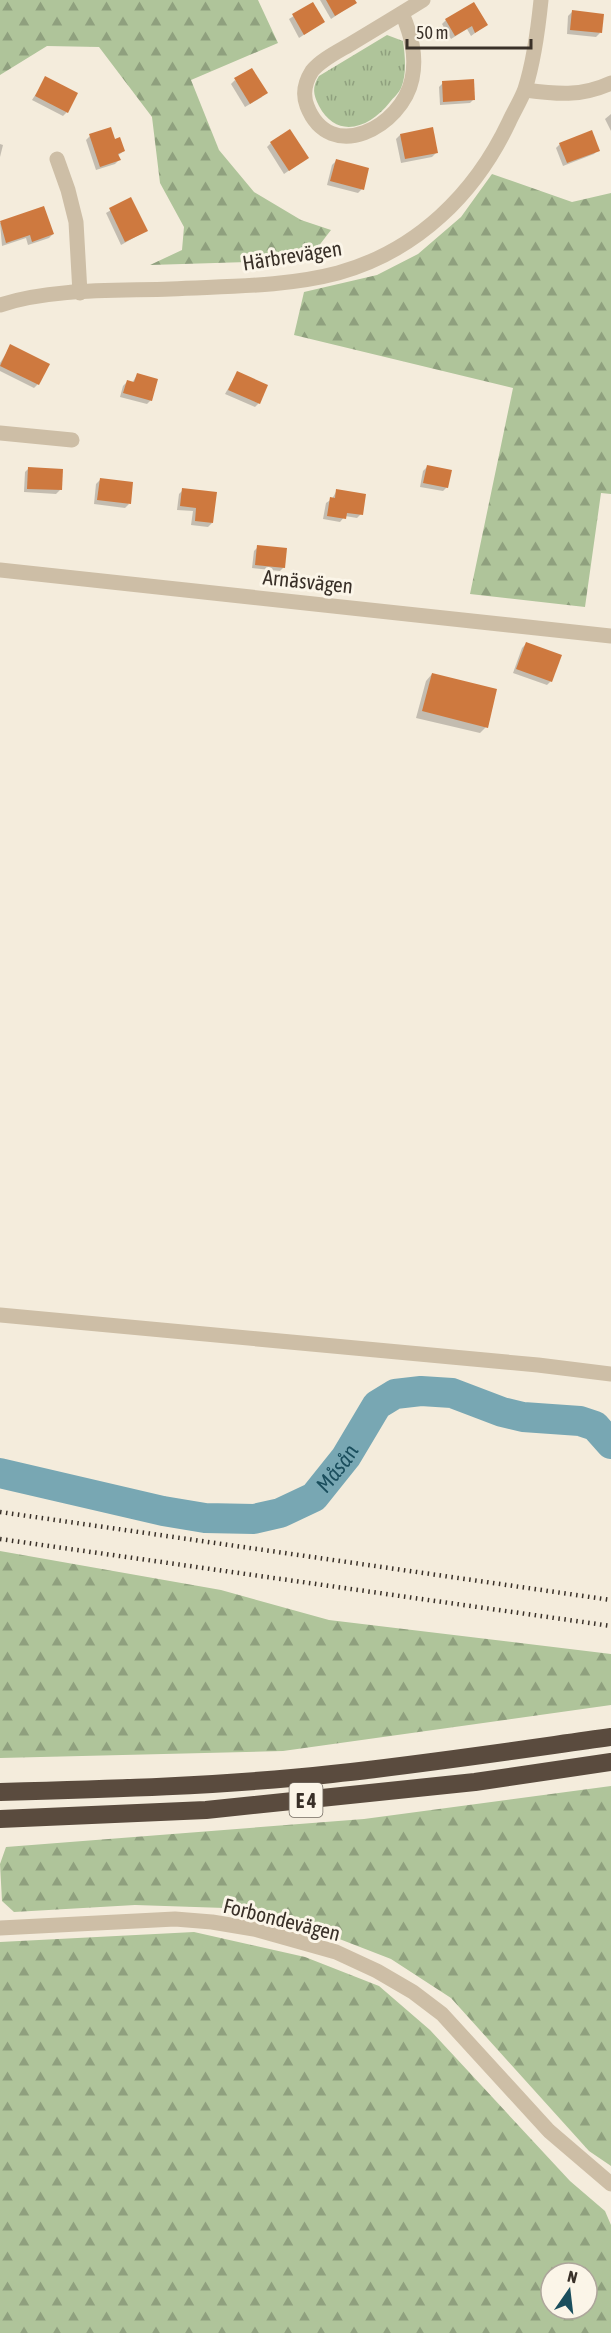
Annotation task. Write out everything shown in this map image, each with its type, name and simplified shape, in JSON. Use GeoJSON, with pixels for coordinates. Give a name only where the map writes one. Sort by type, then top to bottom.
{"type":"FeatureCollection","features":[{"type":"Feature","properties":{"kind":"highway","name":"E 4"},"geometry":{"type":"LineString","coordinates":[[0,1792],[111,1789],[330,1775],[611,1737]]}},
{"type":"Feature","properties":{"kind":"highway","name":"E 4"},"geometry":{"type":"LineString","coordinates":[[0,1819],[206,1810],[476,1782],[611,1762]]}},
{"type":"Feature","properties":{"kind":"street"},"geometry":{"type":"LineString","coordinates":[[402,13],[414,45],[412,79],[406,97],[388,118],[365,135],[345,136],[325,128],[309,112],[305,101],[305,86],[313,70],[333,55],[423,0]]}},
{"type":"Feature","properties":{"kind":"street","name":"Härbrevägen"},"geometry":{"type":"LineString","coordinates":[[0,305],[31,297],[221,287],[302,280],[337,273],[369,262],[400,247],[426,230],[466,191],[497,148],[525,90],[538,34],[541,0]]}},
{"type":"Feature","properties":{"kind":"street"},"geometry":{"type":"LineString","coordinates":[[525,90],[575,94],[595,90],[611,83]]}},
{"type":"Feature","properties":{"kind":"street"},"geometry":{"type":"LineString","coordinates":[[57,159],[69,190],[76,222],[80,293]]}},
{"type":"Feature","properties":{"kind":"street"},"geometry":{"type":"LineString","coordinates":[[0,433],[72,440]]}},
{"type":"Feature","properties":{"kind":"street","name":"Arnäsvägen"},"geometry":{"type":"LineString","coordinates":[[0,570],[611,636]]}},
{"type":"Feature","properties":{"kind":"street"},"geometry":{"type":"LineString","coordinates":[[0,1316],[538,1365],[611,1374]]}},
{"type":"Feature","properties":{"kind":"street","name":"Forbondevägen"},"geometry":{"type":"LineString","coordinates":[[0,1928],[175,1919],[254,1929],[336,1952],[404,1986],[442,2014],[549,2131],[611,2184]]}},
{"type":"Feature","properties":{"kind":"green space"},"geometry":{"type":"Polygon","coordinates":[[[0,0],[258,0],[278,43],[191,80],[219,150],[254,192],[301,220],[331,230],[311,256],[280,261],[150,265],[182,250],[184,227],[160,183],[152,117],[99,47],[47,46],[0,75],[0,0]]]}},
{"type":"Feature","properties":{"kind":"green space"},"geometry":{"type":"Polygon","coordinates":[[[387,35],[403,41],[405,71],[400,90],[382,111],[363,124],[344,127],[335,123],[326,117],[315,98],[314,87],[319,76],[387,35]]]}},
{"type":"Feature","properties":{"kind":"green space"},"geometry":{"type":"Polygon","coordinates":[[[492,174],[572,202],[611,193],[611,494],[601,493],[585,607],[470,594],[513,388],[294,335],[304,292],[377,275],[418,254],[461,217],[492,174]]]}},
{"type":"Feature","properties":{"kind":"green space"},"geometry":{"type":"Polygon","coordinates":[[[0,1551],[221,1590],[329,1620],[611,1654],[611,1705],[283,1751],[0,1758],[0,1551]]]}},
{"type":"Feature","properties":{"kind":"green space"},"geometry":{"type":"Polygon","coordinates":[[[611,1786],[611,2166],[589,2151],[451,1998],[391,1959],[311,1928],[225,1908],[135,1905],[14,1912],[2,1901],[0,1864],[6,1847],[364,1819],[611,1786]]]}},
{"type":"Feature","properties":{"kind":"green space"},"geometry":{"type":"Polygon","coordinates":[[[194,1932],[305,1957],[379,1986],[430,2030],[570,2181],[605,2211],[611,2225],[611,2333],[0,2333],[0,1942],[194,1932]]]}},
{"type":"Feature","properties":{"kind":"building"},"geometry":{"type":"Polygon","coordinates":[[[326,0],[355,0],[357,3],[335,16],[326,0]]]}},
{"type":"Feature","properties":{"kind":"building"},"geometry":{"type":"Polygon","coordinates":[[[313,2],[325,22],[304,35],[292,14],[313,2]]]}},
{"type":"Feature","properties":{"kind":"building"},"geometry":{"type":"Polygon","coordinates":[[[474,2],[488,25],[475,33],[472,26],[455,36],[445,19],[474,2]]]}},
{"type":"Feature","properties":{"kind":"building"},"geometry":{"type":"Polygon","coordinates":[[[572,10],[604,14],[602,33],[570,30],[572,10]]]}},
{"type":"Feature","properties":{"kind":"building"},"geometry":{"type":"Polygon","coordinates":[[[252,68],[268,93],[250,104],[234,78],[252,68]]]}},
{"type":"Feature","properties":{"kind":"building"},"geometry":{"type":"Polygon","coordinates":[[[45,76],[78,93],[68,113],[35,96],[45,76]]]}},
{"type":"Feature","properties":{"kind":"building"},"geometry":{"type":"Polygon","coordinates":[[[474,79],[475,100],[443,102],[442,81],[474,79]]]}},
{"type":"Feature","properties":{"kind":"building"},"geometry":{"type":"Polygon","coordinates":[[[111,127],[115,139],[120,137],[125,151],[118,154],[121,160],[100,167],[89,134],[111,127]]]}},
{"type":"Feature","properties":{"kind":"building"},"geometry":{"type":"Polygon","coordinates":[[[433,127],[438,153],[405,159],[400,134],[433,127]]]}},
{"type":"Feature","properties":{"kind":"building"},"geometry":{"type":"Polygon","coordinates":[[[290,129],[309,158],[289,171],[270,142],[290,129]]]}},
{"type":"Feature","properties":{"kind":"building"},"geometry":{"type":"Polygon","coordinates":[[[592,130],[600,151],[567,163],[559,143],[592,130]]]}},
{"type":"Feature","properties":{"kind":"building"},"geometry":{"type":"Polygon","coordinates":[[[336,159],[369,168],[364,190],[330,181],[336,159]]]}},
{"type":"Feature","properties":{"kind":"building"},"geometry":{"type":"Polygon","coordinates":[[[131,197],[148,231],[125,242],[109,208],[131,197]]]}},
{"type":"Feature","properties":{"kind":"building"},"geometry":{"type":"Polygon","coordinates":[[[44,206],[54,234],[32,242],[30,235],[6,243],[0,221],[44,206]]]}},
{"type":"Feature","properties":{"kind":"building"},"geometry":{"type":"Polygon","coordinates":[[[10,344],[50,364],[39,385],[0,366],[10,344]]]}},
{"type":"Feature","properties":{"kind":"building"},"geometry":{"type":"Polygon","coordinates":[[[237,371],[268,385],[260,404],[228,390],[237,371]]]}},
{"type":"Feature","properties":{"kind":"building"},"geometry":{"type":"Polygon","coordinates":[[[137,373],[158,379],[152,401],[123,393],[127,380],[134,382],[137,373]]]}},
{"type":"Feature","properties":{"kind":"building"},"geometry":{"type":"Polygon","coordinates":[[[427,465],[452,470],[448,488],[423,483],[427,465]]]}},
{"type":"Feature","properties":{"kind":"building"},"geometry":{"type":"Polygon","coordinates":[[[28,467],[63,469],[62,490],[27,489],[28,467]]]}},
{"type":"Feature","properties":{"kind":"building"},"geometry":{"type":"Polygon","coordinates":[[[100,478],[133,482],[131,504],[97,500],[100,478]]]}},
{"type":"Feature","properties":{"kind":"building"},"geometry":{"type":"Polygon","coordinates":[[[182,488],[217,492],[213,523],[195,521],[196,508],[180,506],[182,488]]]}},
{"type":"Feature","properties":{"kind":"building"},"geometry":{"type":"Polygon","coordinates":[[[336,489],[366,494],[363,515],[347,513],[346,519],[327,516],[330,497],[335,498],[336,489]]]}},
{"type":"Feature","properties":{"kind":"building"},"geometry":{"type":"Polygon","coordinates":[[[257,545],[287,548],[285,568],[255,565],[257,545]]]}},
{"type":"Feature","properties":{"kind":"building"},"geometry":{"type":"Polygon","coordinates":[[[526,642],[562,655],[552,682],[516,669],[526,642]]]}},
{"type":"Feature","properties":{"kind":"building"},"geometry":{"type":"Polygon","coordinates":[[[432,673],[497,689],[488,728],[422,711],[432,673]]]}},
{"type":"Feature","properties":{"kind":"waterway","name":"Måsån"},"geometry":{"type":"LineString","coordinates":[[0,1473],[163,1511],[205,1518],[254,1519],[280,1513],[314,1497],[346,1457],[377,1405],[395,1394],[421,1391],[452,1393],[502,1412],[523,1417],[580,1421],[595,1426],[611,1444]]}},
{"type":"Feature","properties":{"kind":"railway"},"geometry":{"type":"LineString","coordinates":[[0,1512],[611,1600]]}},
{"type":"Feature","properties":{"kind":"railway"},"geometry":{"type":"LineString","coordinates":[[0,1539],[611,1626]]}}]}
